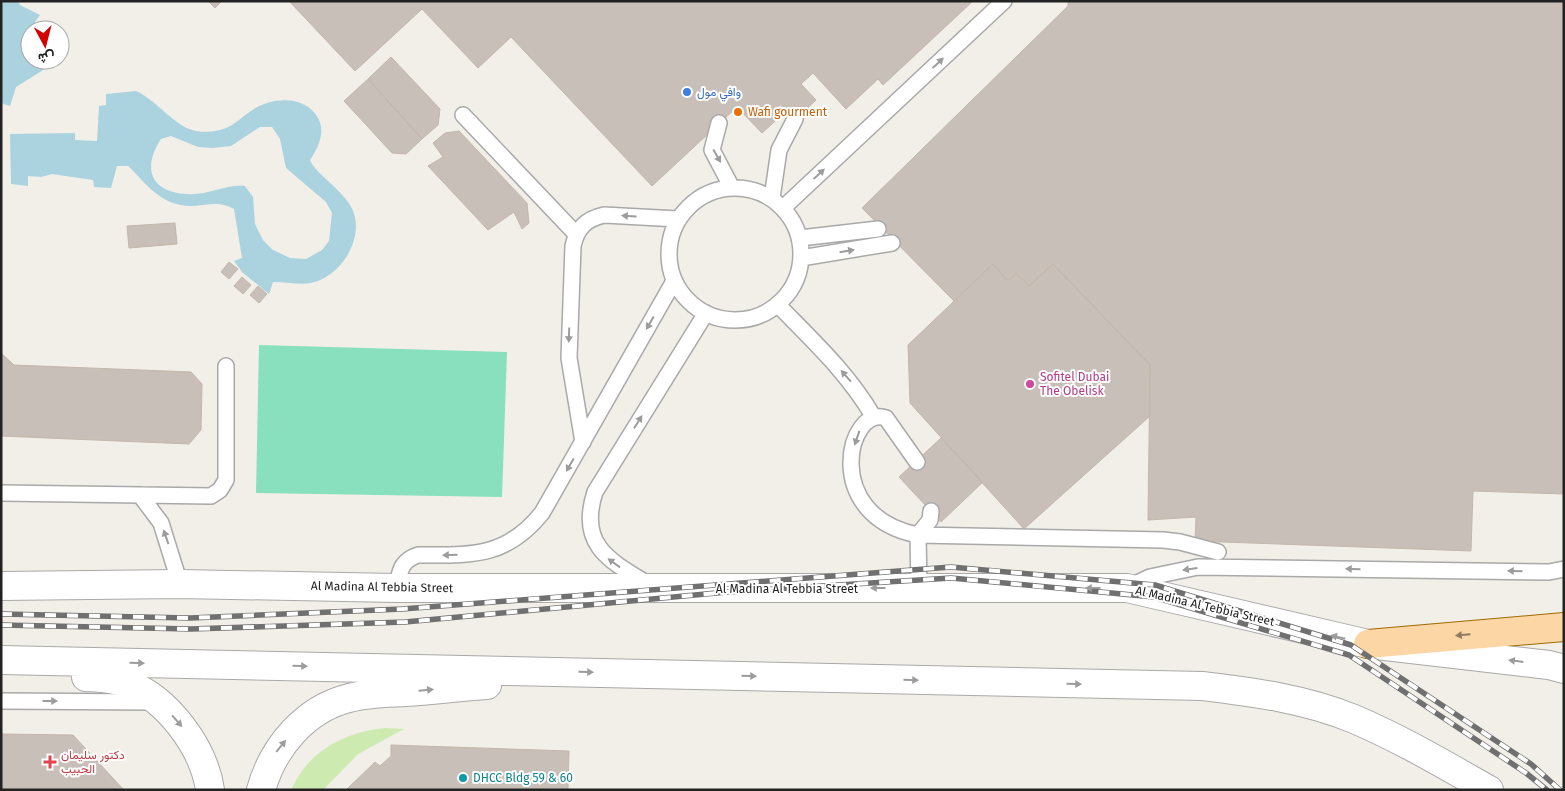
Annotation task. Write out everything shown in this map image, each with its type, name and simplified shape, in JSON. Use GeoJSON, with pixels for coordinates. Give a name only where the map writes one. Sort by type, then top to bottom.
{"type":"FeatureCollection","features":[{"type":"Feature","properties":{"kind":"main road"},"geometry":{"type":"LineString","coordinates":[[1368,644],[1564,627]]}},
{"type":"Feature","properties":{"kind":"street","name":"Al Madina Al Tebbia Street"},"geometry":{"type":"LineString","coordinates":[[1,586],[180,584],[396,588],[1127,588],[1368,644],[1549,665],[1564,669]]}},
{"type":"Feature","properties":{"kind":"street"},"geometry":{"type":"LineString","coordinates":[[1,660],[538,670],[1202,686],[1254,692],[1301,702],[1353,718],[1394,738],[1489,790]]}},
{"type":"Feature","properties":{"kind":"street"},"geometry":{"type":"LineString","coordinates":[[41,661],[52,670],[64,675],[114,679],[130,684],[156,702],[177,721],[197,750],[210,790]]}},
{"type":"Feature","properties":{"kind":"street"},"geometry":{"type":"LineString","coordinates":[[261,790],[266,770],[277,750],[308,717],[328,705],[358,696],[505,684],[522,679],[538,670]]}},
{"type":"Feature","properties":{"kind":"lane"},"geometry":{"type":"LineString","coordinates":[[778,203],[1004,1]]}},
{"type":"Feature","properties":{"kind":"lane"},"geometry":{"type":"LineString","coordinates":[[463,115],[576,234]]}},
{"type":"Feature","properties":{"kind":"lane"},"geometry":{"type":"LineString","coordinates":[[778,203],[779,150],[795,119]]}},
{"type":"Feature","properties":{"kind":"lane"},"geometry":{"type":"LineString","coordinates":[[719,123],[712,150],[732,188]]}},
{"type":"Feature","properties":{"kind":"lane"},"geometry":{"type":"LineString","coordinates":[[732,188],[752,190],[778,203],[794,222],[800,238],[801,258],[798,276],[790,291],[778,305],[761,314],[743,320],[724,319],[706,313],[693,305],[674,281],[668,260],[670,239],[678,219],[692,203],[710,192],[732,188]]}},
{"type":"Feature","properties":{"kind":"lane"},"geometry":{"type":"LineString","coordinates":[[583,442],[569,358],[573,246],[576,234],[582,224],[592,218],[604,215],[678,219]]}},
{"type":"Feature","properties":{"kind":"lane"},"geometry":{"type":"LineString","coordinates":[[800,238],[878,229]]}},
{"type":"Feature","properties":{"kind":"lane"},"geometry":{"type":"LineString","coordinates":[[801,258],[892,243]]}},
{"type":"Feature","properties":{"kind":"lane"},"geometry":{"type":"LineString","coordinates":[[396,588],[402,564],[410,558],[418,555],[471,555],[488,552],[519,537],[542,513],[674,281]]}},
{"type":"Feature","properties":{"kind":"lane"},"geometry":{"type":"LineString","coordinates":[[778,305],[838,366],[863,398],[874,416]]}},
{"type":"Feature","properties":{"kind":"lane"},"geometry":{"type":"LineString","coordinates":[[655,589],[609,560],[598,549],[589,520],[590,506],[595,492],[706,313]]}},
{"type":"Feature","properties":{"kind":"lane"},"geometry":{"type":"LineString","coordinates":[[1,493],[210,496],[220,490],[226,480],[226,366]]}},
{"type":"Feature","properties":{"kind":"lane"},"geometry":{"type":"LineString","coordinates":[[917,462],[886,418],[874,416],[866,420],[860,429],[853,451],[851,476],[856,492],[865,506],[877,518],[898,531],[918,535],[1163,540],[1180,542],[1218,552]]}},
{"type":"Feature","properties":{"kind":"lane"},"geometry":{"type":"LineString","coordinates":[[140,495],[161,523],[180,584]]}},
{"type":"Feature","properties":{"kind":"lane"},"geometry":{"type":"LineString","coordinates":[[919,588],[918,535],[930,520],[931,511]]}},
{"type":"Feature","properties":{"kind":"lane"},"geometry":{"type":"LineString","coordinates":[[1127,588],[1150,577],[1198,567],[1549,572],[1564,569]]}},
{"type":"Feature","properties":{"kind":"lane"},"geometry":{"type":"LineString","coordinates":[[1,701],[156,702]]}},
{"type":"Feature","properties":{"kind":"green space"},"geometry":{"type":"Polygon","coordinates":[[[259,345],[507,352],[502,497],[256,493],[259,345]]]}},
{"type":"Feature","properties":{"kind":"green space"},"geometry":{"type":"Polygon","coordinates":[[[385,728],[404,729],[358,754],[323,790],[291,790],[307,764],[329,746],[356,734],[385,728]]]}},
{"type":"Feature","properties":{"kind":"water"},"geometry":{"type":"Polygon","coordinates":[[[1,1],[18,1],[20,5],[40,15],[36,20],[20,20],[20,70],[43,70],[16,87],[10,106],[1,103],[1,1]]]}},
{"type":"Feature","properties":{"kind":"water"},"geometry":{"type":"Polygon","coordinates":[[[136,91],[151,100],[178,123],[200,132],[226,128],[254,109],[271,102],[289,100],[305,105],[318,118],[321,129],[320,140],[310,160],[317,170],[346,199],[355,216],[356,229],[349,253],[333,272],[322,279],[311,283],[297,284],[273,282],[269,294],[242,272],[234,261],[242,258],[234,209],[227,206],[214,204],[188,206],[172,203],[152,190],[128,166],[117,166],[111,188],[94,187],[93,180],[52,174],[41,177],[28,176],[28,186],[11,184],[10,134],[75,133],[75,140],[97,141],[99,106],[106,105],[106,94],[136,91]],[[260,127],[231,146],[213,148],[198,147],[171,136],[161,139],[152,160],[151,169],[153,177],[165,189],[187,194],[245,186],[253,197],[255,224],[263,240],[273,250],[290,258],[306,259],[322,250],[329,241],[332,213],[326,202],[286,168],[280,139],[272,127],[260,127]]]}},
{"type":"Feature","properties":{"kind":"building"},"geometry":{"type":"Polygon","coordinates":[[[208,1],[222,1],[215,8],[208,1]]]}},
{"type":"Feature","properties":{"kind":"building","name":"وافي مول"},"geometry":{"type":"Polygon","coordinates":[[[289,1],[973,1],[883,85],[878,79],[846,109],[813,73],[801,84],[816,100],[793,122],[784,113],[762,133],[737,107],[652,186],[511,37],[478,68],[422,9],[355,71],[289,1]]]}},
{"type":"Feature","properties":{"kind":"building"},"geometry":{"type":"Polygon","coordinates":[[[1068,1],[1564,1],[1564,494],[1473,491],[1471,551],[1195,541],[1196,517],[1148,520],[1150,365],[1053,264],[1029,286],[1016,273],[1008,281],[993,264],[954,301],[862,208],[1068,6],[1068,1]]]}},
{"type":"Feature","properties":{"kind":"building"},"geometry":{"type":"Polygon","coordinates":[[[391,57],[440,109],[438,125],[422,139],[368,79],[391,57]]]}},
{"type":"Feature","properties":{"kind":"building"},"geometry":{"type":"Polygon","coordinates":[[[368,79],[422,139],[406,154],[392,153],[344,101],[368,79]]]}},
{"type":"Feature","properties":{"kind":"building"},"geometry":{"type":"Polygon","coordinates":[[[459,131],[527,203],[529,223],[522,229],[514,212],[488,230],[428,166],[443,157],[433,143],[445,133],[459,131]]]}},
{"type":"Feature","properties":{"kind":"building"},"geometry":{"type":"Polygon","coordinates":[[[175,223],[177,244],[129,248],[127,226],[175,223]]]}},
{"type":"Feature","properties":{"kind":"building"},"geometry":{"type":"Polygon","coordinates":[[[229,262],[238,269],[229,279],[221,272],[229,262]]]}},
{"type":"Feature","properties":{"kind":"building","name":"Sofitel Dubai The Obelisk"},"geometry":{"type":"Polygon","coordinates":[[[993,264],[1008,281],[1016,273],[1029,286],[1053,264],[1150,365],[1150,416],[1024,529],[910,403],[908,345],[993,264]]]}},
{"type":"Feature","properties":{"kind":"building"},"geometry":{"type":"Polygon","coordinates":[[[242,277],[251,285],[243,294],[234,286],[242,277]]]}},
{"type":"Feature","properties":{"kind":"building"},"geometry":{"type":"Polygon","coordinates":[[[258,286],[267,294],[259,303],[250,295],[258,286]]]}},
{"type":"Feature","properties":{"kind":"building"},"geometry":{"type":"Polygon","coordinates":[[[1,353],[14,365],[191,372],[202,384],[201,430],[189,444],[1,436],[1,353]]]}},
{"type":"Feature","properties":{"kind":"building"},"geometry":{"type":"Polygon","coordinates":[[[941,438],[983,482],[941,522],[899,477],[941,438]]]}},
{"type":"Feature","properties":{"kind":"building","name":"دكتور سليمان الحبيب"},"geometry":{"type":"Polygon","coordinates":[[[1,734],[73,735],[124,790],[1,790],[1,734]]]}},
{"type":"Feature","properties":{"kind":"building","name":"DHCC Bldg 59 & 60"},"geometry":{"type":"Polygon","coordinates":[[[391,745],[569,751],[568,790],[346,790],[375,762],[380,766],[391,756],[391,745]]]}},
{"type":"Feature","properties":{"kind":"railway"},"geometry":{"type":"LineString","coordinates":[[1,614],[190,618],[402,609],[951,567],[1155,585],[1351,645],[1531,764],[1560,790]]}},
{"type":"Feature","properties":{"kind":"railway"},"geometry":{"type":"LineString","coordinates":[[1,625],[191,629],[405,622],[727,592],[951,578],[1154,597],[1349,655],[1526,773],[1547,790]]}},
{"type":"Feature","properties":{"kind":"place","name":"وافي مول"},"geometry":{"type":"Point","coordinates":[687,92]}},
{"type":"Feature","properties":{"kind":"place","name":"Wafi gourment"},"geometry":{"type":"Point","coordinates":[738,112]}},
{"type":"Feature","properties":{"kind":"place","name":"Sofitel Dubai The Obelisk"},"geometry":{"type":"Point","coordinates":[1030,384]}},
{"type":"Feature","properties":{"kind":"place","name":"دكتور سليمان الحبيب"},"geometry":{"type":"Point","coordinates":[50,762]}},
{"type":"Feature","properties":{"kind":"place","name":"DHCC Bldg 59 & 60"},"geometry":{"type":"Point","coordinates":[463,778]}}]}
